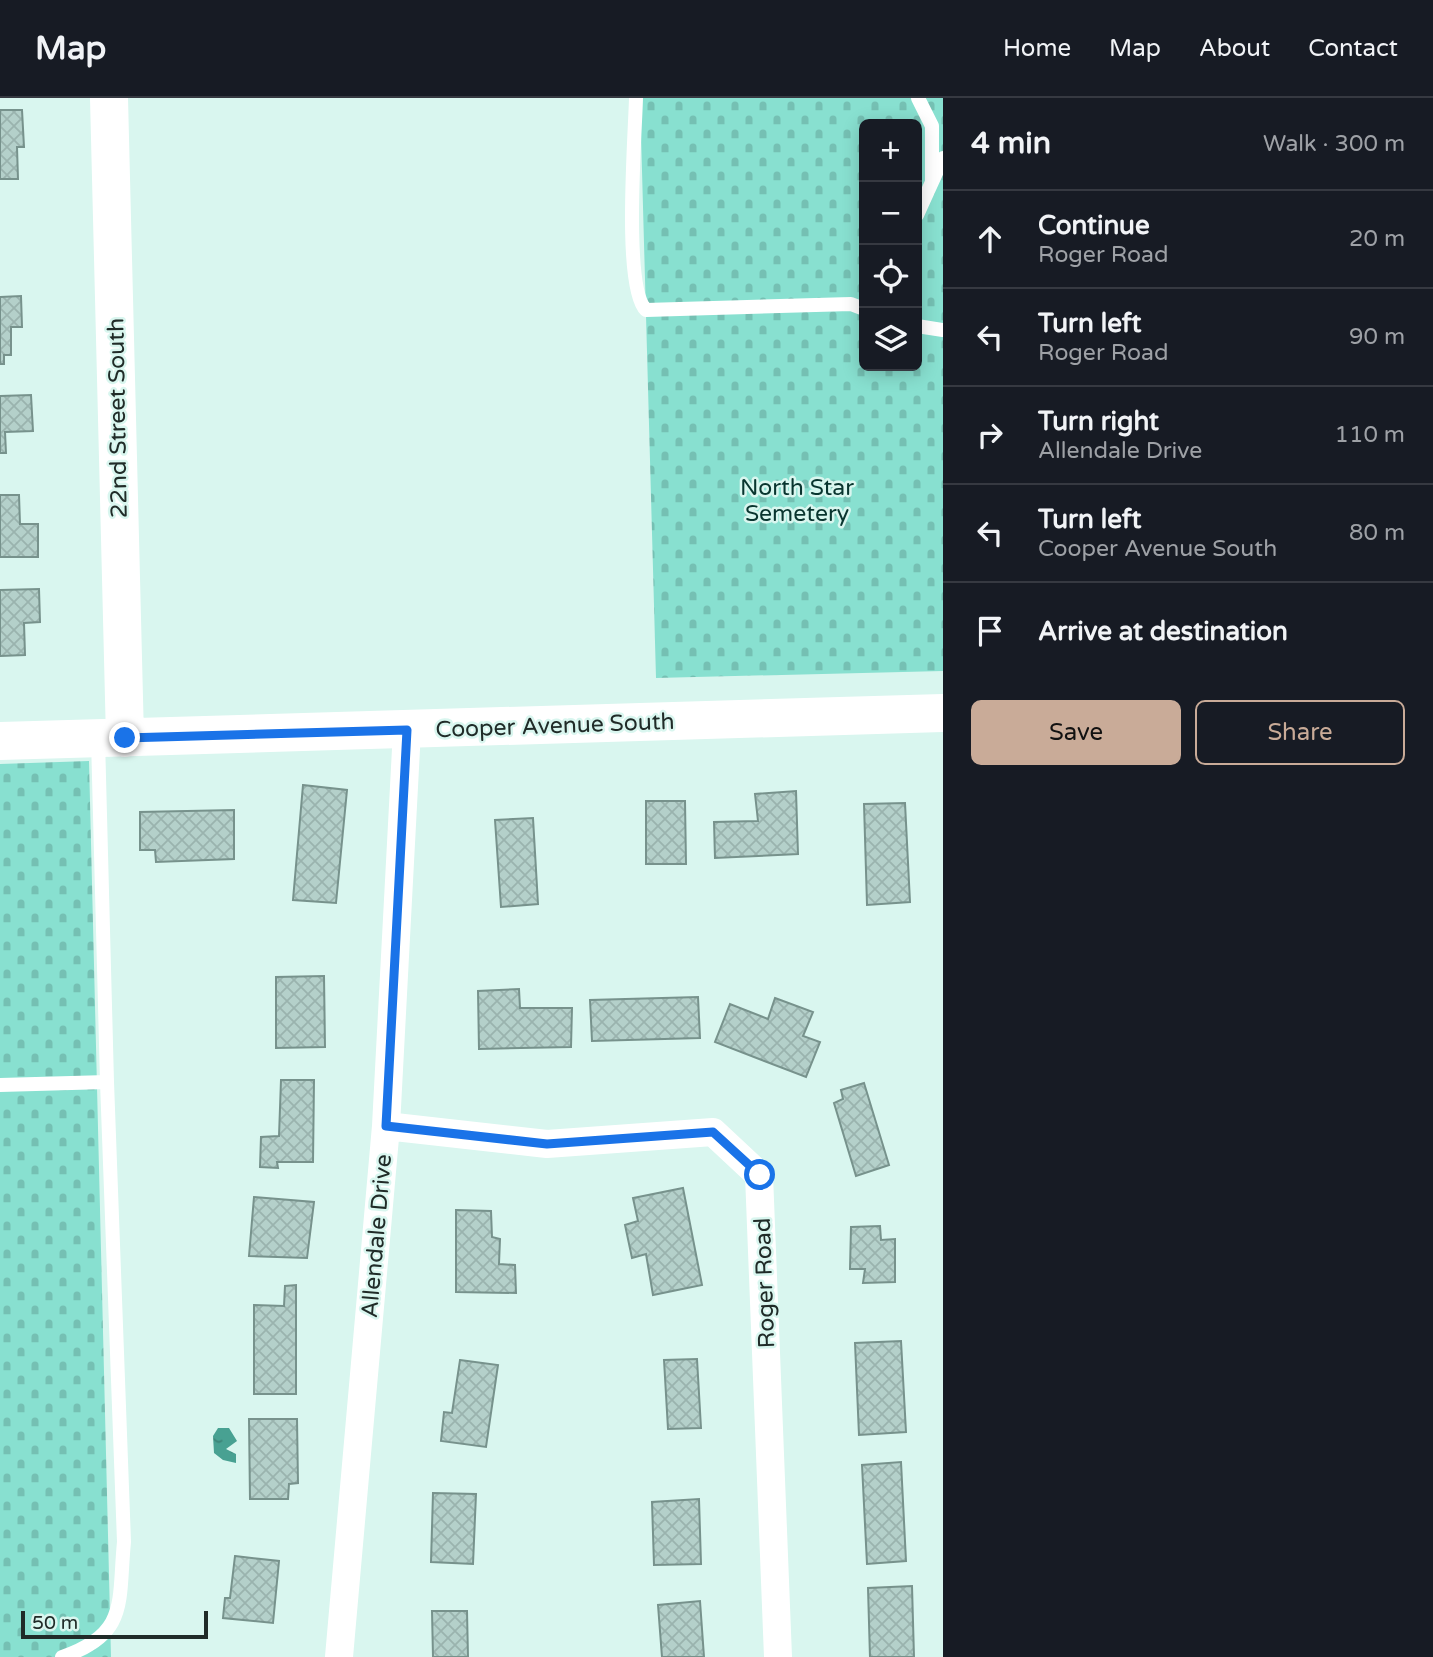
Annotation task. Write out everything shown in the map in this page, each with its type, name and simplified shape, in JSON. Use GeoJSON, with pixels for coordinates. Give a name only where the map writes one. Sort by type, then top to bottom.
{"type":"FeatureCollection","features":[{"type":"Feature","properties":{"kind":"street","name":"22nd Street South"},"geometry":{"type":"LineString","coordinates":[[109,98],[112,738]]}},
{"type":"Feature","properties":{"kind":"street","name":"Cooper Avenue South"},"geometry":{"type":"LineString","coordinates":[[0,741],[943,713]]}},
{"type":"Feature","properties":{"kind":"street","name":"Allendale Drive"},"geometry":{"type":"LineString","coordinates":[[339,1657],[386,1126],[407,730]]}},
{"type":"Feature","properties":{"kind":"street","name":"Roger Road"},"geometry":{"type":"LineString","coordinates":[[386,1126],[547,1144],[713,1132],[760,1175],[778,1657]]}},
{"type":"Feature","properties":{"kind":"lane"},"geometry":{"type":"LineString","coordinates":[[636,98],[633,269],[639,304],[646,310],[850,304],[861,308]]}},
{"type":"Feature","properties":{"kind":"lane"},"geometry":{"type":"LineString","coordinates":[[918,98],[932,126],[932,180]]}},
{"type":"Feature","properties":{"kind":"lane"},"geometry":{"type":"LineString","coordinates":[[922,203],[943,158]]}},
{"type":"Feature","properties":{"kind":"lane"},"geometry":{"type":"LineString","coordinates":[[922,327],[943,330]]}},
{"type":"Feature","properties":{"kind":"lane"},"geometry":{"type":"LineString","coordinates":[[62,1657],[81,1650],[111,1629],[117,1615],[124,1542],[107,1082],[112,738]]}},
{"type":"Feature","properties":{"kind":"lane"},"geometry":{"type":"LineString","coordinates":[[0,1085],[107,1082]]}},
{"type":"Feature","properties":{"kind":"green space","name":"North Star Semetery"},"geometry":{"type":"Polygon","coordinates":[[[640,98],[943,98],[943,671],[656,678],[640,98]]]}},
{"type":"Feature","properties":{"kind":"green space"},"geometry":{"type":"Polygon","coordinates":[[[89,761],[111,1657],[0,1657],[0,764],[89,761]]]}},
{"type":"Feature","properties":{"kind":"water"},"geometry":{"type":"Polygon","coordinates":[[[218,1428],[229,1428],[237,1441],[226,1449],[236,1454],[236,1463],[223,1460],[214,1453],[213,1436],[218,1428]]]}},
{"type":"Feature","properties":{"kind":"building"},"geometry":{"type":"Polygon","coordinates":[[[0,110],[22,110],[24,147],[17,147],[18,179],[0,179],[0,110]]]}},
{"type":"Feature","properties":{"kind":"building"},"geometry":{"type":"Polygon","coordinates":[[[21,296],[22,327],[11,327],[11,355],[4,355],[4,364],[0,364],[0,297],[21,296]]]}},
{"type":"Feature","properties":{"kind":"building"},"geometry":{"type":"Polygon","coordinates":[[[31,395],[33,431],[5,432],[6,453],[0,453],[0,396],[31,395]]]}},
{"type":"Feature","properties":{"kind":"building"},"geometry":{"type":"Polygon","coordinates":[[[0,495],[19,495],[20,524],[38,524],[38,557],[0,557],[0,495]]]}},
{"type":"Feature","properties":{"kind":"building"},"geometry":{"type":"Polygon","coordinates":[[[39,589],[40,622],[24,623],[25,655],[0,656],[0,590],[39,589]]]}},
{"type":"Feature","properties":{"kind":"building"},"geometry":{"type":"Polygon","coordinates":[[[303,785],[347,790],[336,903],[293,900],[303,785]]]}},
{"type":"Feature","properties":{"kind":"building"},"geometry":{"type":"Polygon","coordinates":[[[796,791],[798,854],[715,858],[714,822],[758,821],[755,794],[796,791]]]}},
{"type":"Feature","properties":{"kind":"building"},"geometry":{"type":"Polygon","coordinates":[[[646,801],[685,801],[686,864],[646,864],[646,801]]]}},
{"type":"Feature","properties":{"kind":"building"},"geometry":{"type":"Polygon","coordinates":[[[905,803],[910,902],[867,905],[864,804],[905,803]]]}},
{"type":"Feature","properties":{"kind":"building"},"geometry":{"type":"Polygon","coordinates":[[[234,810],[234,859],[156,862],[155,850],[140,850],[140,812],[234,810]]]}},
{"type":"Feature","properties":{"kind":"building"},"geometry":{"type":"Polygon","coordinates":[[[533,818],[538,904],[501,907],[495,820],[533,818]]]}},
{"type":"Feature","properties":{"kind":"building"},"geometry":{"type":"Polygon","coordinates":[[[324,976],[325,1047],[276,1048],[276,977],[324,976]]]}},
{"type":"Feature","properties":{"kind":"building"},"geometry":{"type":"Polygon","coordinates":[[[519,989],[520,1008],[572,1008],[571,1047],[479,1049],[478,991],[519,989]]]}},
{"type":"Feature","properties":{"kind":"building"},"geometry":{"type":"Polygon","coordinates":[[[698,997],[700,1038],[592,1041],[590,1000],[698,997]]]}},
{"type":"Feature","properties":{"kind":"building"},"geometry":{"type":"Polygon","coordinates":[[[775,998],[813,1012],[803,1036],[820,1042],[806,1077],[715,1042],[730,1004],[768,1019],[775,998]]]}},
{"type":"Feature","properties":{"kind":"building"},"geometry":{"type":"Polygon","coordinates":[[[281,1080],[314,1080],[313,1162],[277,1162],[278,1168],[260,1167],[261,1137],[279,1136],[281,1080]]]}},
{"type":"Feature","properties":{"kind":"building"},"geometry":{"type":"Polygon","coordinates":[[[864,1083],[889,1165],[856,1176],[834,1103],[843,1099],[841,1090],[864,1083]]]}},
{"type":"Feature","properties":{"kind":"building"},"geometry":{"type":"Polygon","coordinates":[[[683,1188],[702,1285],[653,1295],[646,1254],[632,1258],[625,1225],[638,1221],[633,1198],[683,1188]]]}},
{"type":"Feature","properties":{"kind":"building"},"geometry":{"type":"Polygon","coordinates":[[[254,1197],[314,1202],[307,1258],[249,1256],[254,1197]]]}},
{"type":"Feature","properties":{"kind":"building"},"geometry":{"type":"Polygon","coordinates":[[[456,1210],[491,1211],[492,1237],[500,1239],[499,1264],[515,1265],[516,1293],[456,1292],[456,1210]]]}},
{"type":"Feature","properties":{"kind":"building"},"geometry":{"type":"Polygon","coordinates":[[[880,1226],[881,1240],[895,1239],[895,1282],[863,1283],[865,1269],[850,1269],[851,1227],[880,1226]]]}},
{"type":"Feature","properties":{"kind":"building"},"geometry":{"type":"Polygon","coordinates":[[[296,1285],[296,1394],[254,1394],[254,1305],[284,1306],[285,1286],[296,1285]]]}},
{"type":"Feature","properties":{"kind":"building"},"geometry":{"type":"Polygon","coordinates":[[[901,1341],[906,1432],[859,1435],[855,1343],[901,1341]]]}},
{"type":"Feature","properties":{"kind":"building"},"geometry":{"type":"Polygon","coordinates":[[[697,1359],[701,1428],[668,1429],[664,1360],[697,1359]]]}},
{"type":"Feature","properties":{"kind":"building"},"geometry":{"type":"Polygon","coordinates":[[[460,1360],[498,1365],[486,1447],[441,1441],[444,1412],[452,1413],[460,1360]]]}},
{"type":"Feature","properties":{"kind":"building"},"geometry":{"type":"Polygon","coordinates":[[[249,1419],[297,1419],[298,1483],[289,1484],[288,1499],[250,1499],[249,1419]]]}},
{"type":"Feature","properties":{"kind":"building"},"geometry":{"type":"Polygon","coordinates":[[[901,1462],[906,1561],[867,1564],[862,1465],[901,1462]]]}},
{"type":"Feature","properties":{"kind":"building"},"geometry":{"type":"Polygon","coordinates":[[[433,1493],[476,1494],[473,1564],[431,1562],[433,1493]]]}},
{"type":"Feature","properties":{"kind":"building"},"geometry":{"type":"Polygon","coordinates":[[[699,1499],[701,1564],[654,1565],[652,1502],[699,1499]]]}},
{"type":"Feature","properties":{"kind":"building"},"geometry":{"type":"Polygon","coordinates":[[[235,1556],[279,1561],[273,1623],[223,1618],[225,1598],[230,1598],[235,1556]]]}},
{"type":"Feature","properties":{"kind":"building"},"geometry":{"type":"Polygon","coordinates":[[[912,1586],[914,1657],[870,1657],[868,1588],[912,1586]]]}},
{"type":"Feature","properties":{"kind":"building"},"geometry":{"type":"Polygon","coordinates":[[[700,1601],[704,1657],[662,1657],[658,1605],[700,1601]]]}},
{"type":"Feature","properties":{"kind":"building"},"geometry":{"type":"Polygon","coordinates":[[[432,1611],[467,1611],[468,1657],[433,1657],[432,1611]]]}},
{"type":"Feature","properties":{"kind":"route"},"geometry":{"type":"LineString","coordinates":[[125,738],[407,730],[386,1126],[547,1144],[713,1132],[760,1175]]}}]}
